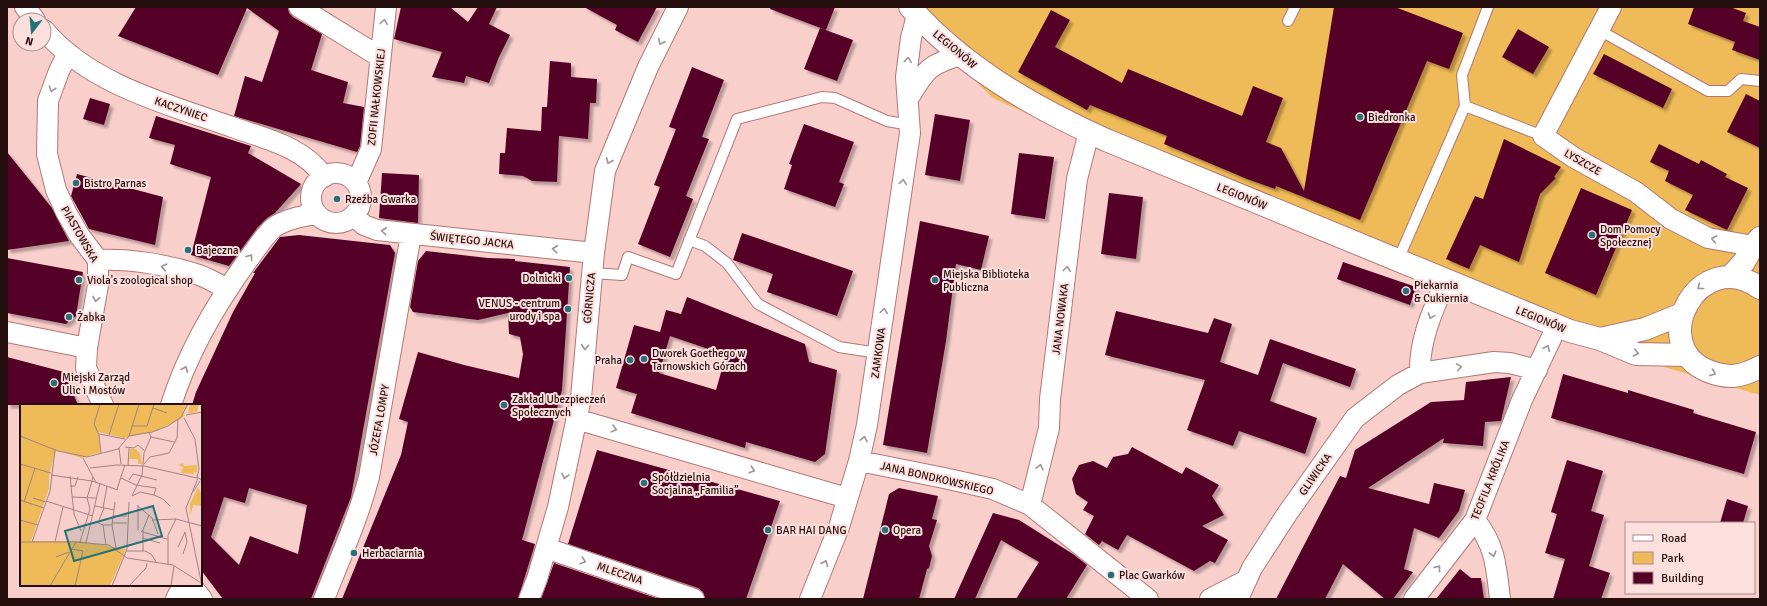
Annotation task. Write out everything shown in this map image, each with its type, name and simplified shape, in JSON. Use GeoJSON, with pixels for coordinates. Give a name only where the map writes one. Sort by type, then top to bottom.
{"type":"FeatureCollection","features":[{"type":"Feature","properties":{"kind":"street"},"geometry":{"type":"LineString","coordinates":[[299,7],[380,57]]}},
{"type":"Feature","properties":{"kind":"street","name":"ZOFII NAŁKOWSKIEJ"},"geometry":{"type":"LineString","coordinates":[[356,183],[371,149],[378,98],[380,57],[386,7]]}},
{"type":"Feature","properties":{"kind":"street","name":"GÓRNICZA"},"geometry":{"type":"LineString","coordinates":[[529,599],[537,579],[558,507],[581,398],[594,253],[606,170],[648,67],[678,7]]}},
{"type":"Feature","properties":{"kind":"street"},"geometry":{"type":"LineString","coordinates":[[1543,136],[1611,7]]}},
{"type":"Feature","properties":{"kind":"street","name":"LEGIONÓW"},"geometry":{"type":"LineString","coordinates":[[913,11],[961,55],[997,81],[1031,103],[1089,132],[1557,326],[1600,339],[1636,354],[1687,355]]}},
{"type":"Feature","properties":{"kind":"street","name":"ZAMKOWA"},"geometry":{"type":"LineString","coordinates":[[810,599],[839,527],[859,461],[867,425],[909,140],[910,125],[906,77],[913,11]]}},
{"type":"Feature","properties":{"kind":"street","name":"KACZYNIEC"},"geometry":{"type":"LineString","coordinates":[[52,38],[68,53],[111,81],[136,93],[294,150],[313,163],[324,177]]}},
{"type":"Feature","properties":{"kind":"street","name":"PIASTOWSKA"},"geometry":{"type":"LineString","coordinates":[[68,53],[56,77],[48,101],[47,154],[54,185],[66,212],[79,235],[98,260],[98,285],[87,348],[86,368],[104,404]]}},
{"type":"Feature","properties":{"kind":"street"},"geometry":{"type":"LineString","coordinates":[[908,99],[921,77],[930,67],[940,61],[961,55]]}},
{"type":"Feature","properties":{"kind":"street","name":"JANA NOWAKA"},"geometry":{"type":"LineString","coordinates":[[1030,505],[1049,428],[1050,399],[1077,179],[1089,132]]}},
{"type":"Feature","properties":{"kind":"street","name":"LYSZCZE"},"geometry":{"type":"LineString","coordinates":[[1543,136],[1572,157],[1636,192],[1671,219],[1708,238],[1756,242]]}},
{"type":"Feature","properties":{"kind":"street"},"geometry":{"type":"LineString","coordinates":[[330,174],[345,175],[356,183],[361,196],[358,210],[354,216],[344,222],[332,223],[316,214],[311,201],[312,194],[314,187],[324,177],[330,174]]}},
{"type":"Feature","properties":{"kind":"street"},"geometry":{"type":"LineString","coordinates":[[171,404],[191,354],[227,288],[274,228],[296,218],[316,214]]}},
{"type":"Feature","properties":{"kind":"street","name":"ŚWIĘTEGO JACKA"},"geometry":{"type":"LineString","coordinates":[[354,216],[371,229],[594,253]]}},
{"type":"Feature","properties":{"kind":"street","name":"JÓZEFA LOMPY"},"geometry":{"type":"LineString","coordinates":[[324,599],[352,530],[369,476],[411,234]]}},
{"type":"Feature","properties":{"kind":"street"},"geometry":{"type":"LineString","coordinates":[[1731,276],[1744,262],[1756,242]]}},
{"type":"Feature","properties":{"kind":"street"},"geometry":{"type":"LineString","coordinates":[[98,260],[125,259],[141,262],[199,275],[227,288]]}},
{"type":"Feature","properties":{"kind":"street"},"geometry":{"type":"LineString","coordinates":[[1755,375],[1720,376],[1700,368],[1687,355],[1680,340],[1682,314],[1689,298],[1700,286],[1715,279],[1731,276],[1752,283],[1760,288]]}},
{"type":"Feature","properties":{"kind":"street"},"geometry":{"type":"LineString","coordinates":[[1420,373],[1421,347],[1446,280]]}},
{"type":"Feature","properties":{"kind":"street","name":"LEGIONÓW"},"geometry":{"type":"LineString","coordinates":[[1600,339],[1645,329],[1682,314]]}},
{"type":"Feature","properties":{"kind":"street","name":"TEOFILA KRÓLIKA"},"geometry":{"type":"LineString","coordinates":[[1414,599],[1475,520],[1522,400],[1557,326]]}},
{"type":"Feature","properties":{"kind":"street"},"geometry":{"type":"LineString","coordinates":[[7,332],[87,348]]}},
{"type":"Feature","properties":{"kind":"street","name":"GLIWICKA"},"geometry":{"type":"LineString","coordinates":[[1238,599],[1245,581],[1287,514],[1355,418],[1398,385],[1420,373],[1494,362],[1510,363],[1537,370]]}},
{"type":"Feature","properties":{"kind":"street"},"geometry":{"type":"LineString","coordinates":[[576,419],[847,498]]}},
{"type":"Feature","properties":{"kind":"street","name":"JANA BONDKOWSKIEGO"},"geometry":{"type":"LineString","coordinates":[[859,461],[993,489],[1030,505],[1148,599]]}},
{"type":"Feature","properties":{"kind":"street"},"geometry":{"type":"LineString","coordinates":[[1475,520],[1485,532],[1491,545],[1495,559],[1500,599]]}},
{"type":"Feature","properties":{"kind":"street","name":"MLECZNA"},"geometry":{"type":"LineString","coordinates":[[546,548],[694,599]]}},
{"type":"Feature","properties":{"kind":"street"},"geometry":{"type":"LineString","coordinates":[[1210,599],[1245,581]]}},
{"type":"Feature","properties":{"kind":"street"},"geometry":{"type":"LineString","coordinates":[[183,590],[202,599]]}},
{"type":"Feature","properties":{"kind":"lane"},"geometry":{"type":"LineString","coordinates":[[1288,21],[1295,7]]}},
{"type":"Feature","properties":{"kind":"lane"},"geometry":{"type":"LineString","coordinates":[[1398,260],[1465,106],[1462,75],[1488,7]]}},
{"type":"Feature","properties":{"kind":"lane"},"geometry":{"type":"LineString","coordinates":[[1599,30],[1708,91],[1728,91],[1741,79],[1760,80]]}},
{"type":"Feature","properties":{"kind":"lane"},"geometry":{"type":"LineString","coordinates":[[592,273],[622,275],[628,257],[676,274],[736,119],[822,97],[835,98],[887,121],[910,125]]}},
{"type":"Feature","properties":{"kind":"lane"},"geometry":{"type":"LineString","coordinates":[[1465,106],[1543,136]]}},
{"type":"Feature","properties":{"kind":"lane"},"geometry":{"type":"LineString","coordinates":[[689,240],[705,246],[727,263],[758,304],[839,347],[878,353]]}},
{"type":"Feature","properties":{"kind":"green space"},"geometry":{"type":"Polygon","coordinates":[[[898,7],[1760,7],[1760,395],[1551,334],[1124,158],[993,98],[898,7]]]}},
{"type":"Feature","properties":{"kind":"building"},"geometry":{"type":"Polygon","coordinates":[[[136,7],[288,7],[289,13],[293,17],[322,34],[311,70],[348,82],[343,103],[364,107],[360,146],[357,152],[234,116],[245,76],[262,82],[279,31],[247,8],[218,75],[118,36],[136,7]]]}},
{"type":"Feature","properties":{"kind":"building"},"geometry":{"type":"Polygon","coordinates":[[[401,7],[450,7],[468,22],[478,7],[497,7],[489,24],[510,35],[499,57],[489,83],[466,76],[464,83],[432,77],[442,52],[394,39],[401,7]]]}},
{"type":"Feature","properties":{"kind":"building"},"geometry":{"type":"Polygon","coordinates":[[[584,7],[657,7],[638,42],[615,30],[617,25],[584,7]]]}},
{"type":"Feature","properties":{"kind":"building"},"geometry":{"type":"Polygon","coordinates":[[[771,7],[835,7],[826,30],[770,9],[771,7]]]}},
{"type":"Feature","properties":{"kind":"building"},"geometry":{"type":"Polygon","coordinates":[[[1334,7],[1395,7],[1463,33],[1449,69],[1427,61],[1360,220],[1276,186],[1275,189],[1247,179],[1164,144],[1167,136],[1090,105],[1087,110],[1018,72],[1051,10],[1070,20],[1055,47],[1122,83],[1128,69],[1242,116],[1253,86],[1283,98],[1266,142],[1281,148],[1304,191],[1334,7]]]}},
{"type":"Feature","properties":{"kind":"building"},"geometry":{"type":"Polygon","coordinates":[[[1694,7],[1730,7],[1746,13],[1743,21],[1760,27],[1760,60],[1732,50],[1735,42],[1688,24],[1694,7]]]}},
{"type":"Feature","properties":{"kind":"building"},"geometry":{"type":"Polygon","coordinates":[[[820,28],[853,40],[837,81],[804,69],[820,28]]]}},
{"type":"Feature","properties":{"kind":"building"},"geometry":{"type":"Polygon","coordinates":[[[1518,29],[1549,47],[1533,74],[1502,57],[1518,29]]]}},
{"type":"Feature","properties":{"kind":"building"},"geometry":{"type":"Polygon","coordinates":[[[1604,54],[1672,89],[1663,108],[1593,74],[1604,54]]]}},
{"type":"Feature","properties":{"kind":"building"},"geometry":{"type":"Polygon","coordinates":[[[550,61],[571,63],[571,77],[597,79],[596,103],[590,103],[588,139],[559,136],[557,182],[532,181],[523,176],[499,174],[500,153],[505,153],[507,128],[541,131],[542,107],[547,107],[550,61]]]}},
{"type":"Feature","properties":{"kind":"building"},"geometry":{"type":"Polygon","coordinates":[[[692,67],[724,80],[702,137],[709,139],[686,196],[693,199],[670,257],[638,244],[660,187],[654,185],[676,129],[669,127],[692,67]]]}},
{"type":"Feature","properties":{"kind":"building"},"geometry":{"type":"Polygon","coordinates":[[[1746,94],[1760,101],[1760,148],[1727,132],[1746,94]]]}},
{"type":"Feature","properties":{"kind":"building"},"geometry":{"type":"Polygon","coordinates":[[[90,98],[110,104],[104,125],[83,119],[90,98]]]}},
{"type":"Feature","properties":{"kind":"building"},"geometry":{"type":"Polygon","coordinates":[[[935,114],[970,120],[960,181],[925,175],[935,114]]]}},
{"type":"Feature","properties":{"kind":"building"},"geometry":{"type":"Polygon","coordinates":[[[156,116],[251,146],[248,153],[301,184],[275,213],[267,218],[258,227],[229,266],[191,255],[211,177],[170,164],[175,145],[149,138],[156,116]]]}},
{"type":"Feature","properties":{"kind":"building"},"geometry":{"type":"Polygon","coordinates":[[[804,124],[854,142],[839,182],[844,184],[835,207],[784,189],[792,165],[789,164],[804,124]]]}},
{"type":"Feature","properties":{"kind":"building"},"geometry":{"type":"Polygon","coordinates":[[[1504,139],[1561,167],[1554,177],[1556,178],[1540,194],[1519,262],[1480,245],[1469,269],[1446,259],[1475,196],[1483,199],[1504,139]]]}},
{"type":"Feature","properties":{"kind":"building"},"geometry":{"type":"Polygon","coordinates":[[[1659,144],[1699,164],[1701,160],[1727,174],[1725,177],[1748,188],[1727,230],[1685,210],[1693,195],[1665,181],[1669,171],[1650,162],[1659,144]]]}},
{"type":"Feature","properties":{"kind":"building"},"geometry":{"type":"Polygon","coordinates":[[[7,152],[52,208],[69,241],[7,250],[7,152]]]}},
{"type":"Feature","properties":{"kind":"building"},"geometry":{"type":"Polygon","coordinates":[[[1019,153],[1054,157],[1045,219],[1011,214],[1019,153]]]}},
{"type":"Feature","properties":{"kind":"building"},"geometry":{"type":"Polygon","coordinates":[[[382,173],[419,175],[418,223],[379,218],[382,173]]]}},
{"type":"Feature","properties":{"kind":"building"},"geometry":{"type":"Polygon","coordinates":[[[77,174],[163,197],[155,245],[89,229],[71,196],[77,174]]]}},
{"type":"Feature","properties":{"kind":"building","name":"Dom Pomocy Społecznej"},"geometry":{"type":"Polygon","coordinates":[[[1581,188],[1632,210],[1596,295],[1545,273],[1581,188]]]}},
{"type":"Feature","properties":{"kind":"building"},"geometry":{"type":"Polygon","coordinates":[[[1109,193],[1143,197],[1136,259],[1101,254],[1109,193]]]}},
{"type":"Feature","properties":{"kind":"building"},"geometry":{"type":"Polygon","coordinates":[[[920,221],[989,236],[981,270],[956,264],[946,341],[927,453],[883,445],[920,221]]]}},
{"type":"Feature","properties":{"kind":"building"},"geometry":{"type":"Polygon","coordinates":[[[742,233],[853,271],[837,316],[767,292],[773,274],[733,260],[742,233]]]}},
{"type":"Feature","properties":{"kind":"building"},"geometry":{"type":"Polygon","coordinates":[[[299,235],[390,245],[395,253],[351,497],[311,599],[223,599],[202,571],[202,404],[192,404],[196,392],[233,312],[255,273],[253,273],[280,237],[299,235]],[[249,488],[245,503],[224,497],[211,537],[239,565],[250,536],[298,554],[307,505],[249,488]]]}},
{"type":"Feature","properties":{"kind":"building"},"geometry":{"type":"Polygon","coordinates":[[[426,251],[488,258],[515,259],[515,261],[570,267],[562,390],[522,540],[535,544],[518,599],[342,599],[401,455],[408,422],[399,419],[418,352],[519,378],[523,354],[520,337],[509,334],[508,313],[478,320],[413,312],[410,307],[418,261],[426,251]]]}},
{"type":"Feature","properties":{"kind":"building"},"geometry":{"type":"Polygon","coordinates":[[[7,258],[83,272],[76,316],[66,324],[7,313],[7,258]]]}},
{"type":"Feature","properties":{"kind":"building"},"geometry":{"type":"Polygon","coordinates":[[[1343,262],[1416,287],[1410,305],[1337,279],[1343,262]]]}},
{"type":"Feature","properties":{"kind":"building"},"geometry":{"type":"Polygon","coordinates":[[[687,297],[805,344],[809,362],[837,370],[825,454],[815,462],[746,442],[745,448],[631,413],[637,394],[616,388],[634,325],[660,332],[666,310],[681,314],[687,297]],[[670,336],[659,373],[716,390],[726,355],[670,336]]]}},
{"type":"Feature","properties":{"kind":"building"},"geometry":{"type":"Polygon","coordinates":[[[1116,311],[1208,333],[1214,318],[1232,324],[1220,362],[1258,375],[1270,339],[1356,369],[1350,387],[1283,363],[1270,401],[1317,418],[1305,454],[1239,431],[1233,446],[1187,430],[1205,380],[1105,355],[1116,311]]]}},
{"type":"Feature","properties":{"kind":"building"},"geometry":{"type":"Polygon","coordinates":[[[7,357],[64,372],[78,404],[20,404],[7,405],[7,357]]]}},
{"type":"Feature","properties":{"kind":"building"},"geometry":{"type":"Polygon","coordinates":[[[1563,374],[1628,393],[1628,390],[1694,410],[1693,413],[1756,432],[1744,474],[1551,418],[1563,374]]]}},
{"type":"Feature","properties":{"kind":"building"},"geometry":{"type":"Polygon","coordinates":[[[1511,377],[1501,421],[1485,422],[1483,446],[1443,443],[1444,438],[1368,488],[1429,504],[1434,483],[1465,490],[1459,511],[1439,538],[1414,528],[1404,569],[1413,572],[1393,599],[1385,599],[1343,564],[1325,599],[1276,599],[1340,476],[1346,478],[1355,450],[1431,402],[1464,400],[1466,382],[1511,377]]]}},
{"type":"Feature","properties":{"kind":"building"},"geometry":{"type":"Polygon","coordinates":[[[1132,447],[1182,474],[1186,467],[1219,485],[1212,496],[1224,515],[1202,526],[1228,540],[1215,563],[1210,561],[1194,571],[1127,535],[1118,550],[1102,541],[1099,545],[1085,534],[1094,516],[1083,510],[1088,502],[1076,494],[1072,479],[1079,465],[1093,461],[1107,468],[1113,457],[1128,454],[1132,447]]]}},
{"type":"Feature","properties":{"kind":"building"},"geometry":{"type":"Polygon","coordinates":[[[597,450],[780,501],[746,599],[705,599],[703,592],[698,588],[568,544],[597,450]]]}},
{"type":"Feature","properties":{"kind":"building"},"geometry":{"type":"Polygon","coordinates":[[[1567,460],[1603,471],[1591,511],[1604,515],[1589,566],[1610,573],[1601,599],[1553,599],[1565,559],[1545,553],[1557,514],[1551,512],[1567,460]]]}},
{"type":"Feature","properties":{"kind":"building"},"geometry":{"type":"Polygon","coordinates":[[[899,488],[938,496],[932,519],[937,520],[929,546],[932,556],[919,599],[863,599],[889,494],[899,488]]]}},
{"type":"Feature","properties":{"kind":"building"},"geometry":{"type":"Polygon","coordinates":[[[1727,499],[1748,506],[1743,522],[1720,522],[1727,499]]]}},
{"type":"Feature","properties":{"kind":"building"},"geometry":{"type":"Polygon","coordinates":[[[993,513],[1019,520],[1073,554],[1087,565],[1066,599],[1016,599],[1039,562],[1001,540],[975,599],[954,599],[993,513]]]}},
{"type":"Feature","properties":{"kind":"building"},"geometry":{"type":"Polygon","coordinates":[[[554,563],[659,599],[541,599],[554,563]]]}},
{"type":"Feature","properties":{"kind":"building"},"geometry":{"type":"Polygon","coordinates":[[[1460,569],[1471,578],[1481,578],[1484,599],[1436,599],[1460,569]]]}},
{"type":"Feature","properties":{"kind":"place","name":"Biedronka"},"geometry":{"type":"Point","coordinates":[1360,117]}},
{"type":"Feature","properties":{"kind":"place","name":"Bistro Parnas"},"geometry":{"type":"Point","coordinates":[76,183]}},
{"type":"Feature","properties":{"kind":"place","name":"Rzeźba Gwarka"},"geometry":{"type":"Point","coordinates":[337,199]}},
{"type":"Feature","properties":{"kind":"place","name":"Dom Pomocy Społecznej"},"geometry":{"type":"Point","coordinates":[1592,235]}},
{"type":"Feature","properties":{"kind":"place","name":"Bajeczna"},"geometry":{"type":"Point","coordinates":[188,250]}},
{"type":"Feature","properties":{"kind":"place","name":"Dolnicki"},"geometry":{"type":"Point","coordinates":[569,278]}},
{"type":"Feature","properties":{"kind":"place","name":"Viola's zoological shop"},"geometry":{"type":"Point","coordinates":[79,280]}},
{"type":"Feature","properties":{"kind":"place","name":"Miejska Biblioteka Publiczna"},"geometry":{"type":"Point","coordinates":[935,280]}},
{"type":"Feature","properties":{"kind":"place","name":"Piekarnia & Cukiernia"},"geometry":{"type":"Point","coordinates":[1406,291]}},
{"type":"Feature","properties":{"kind":"place","name":"VENUS - centrum urody i spa"},"geometry":{"type":"Point","coordinates":[568,309]}},
{"type":"Feature","properties":{"kind":"place","name":"Żabka"},"geometry":{"type":"Point","coordinates":[69,317]}},
{"type":"Feature","properties":{"kind":"place","name":"Dworek Goethego w Tarnowskich Górach"},"geometry":{"type":"Point","coordinates":[644,359]}},
{"type":"Feature","properties":{"kind":"place","name":"Praha"},"geometry":{"type":"Point","coordinates":[630,360]}},
{"type":"Feature","properties":{"kind":"place","name":"Miejski Zarząd Ulic i Mostów"},"geometry":{"type":"Point","coordinates":[54,383]}},
{"type":"Feature","properties":{"kind":"place","name":"Zakład Ubezpieczeń Społecznych"},"geometry":{"type":"Point","coordinates":[504,405]}},
{"type":"Feature","properties":{"kind":"place","name":"Spółdzielnia Socjalna „Familia”"},"geometry":{"type":"Point","coordinates":[644,483]}},
{"type":"Feature","properties":{"kind":"place","name":"BAR HAI DANG"},"geometry":{"type":"Point","coordinates":[768,530]}},
{"type":"Feature","properties":{"kind":"place","name":"Opera"},"geometry":{"type":"Point","coordinates":[885,530]}},
{"type":"Feature","properties":{"kind":"place","name":"Herbaciarnia"},"geometry":{"type":"Point","coordinates":[354,553]}},
{"type":"Feature","properties":{"kind":"place","name":"Plac Gwarków"},"geometry":{"type":"Point","coordinates":[1111,575]}}]}
